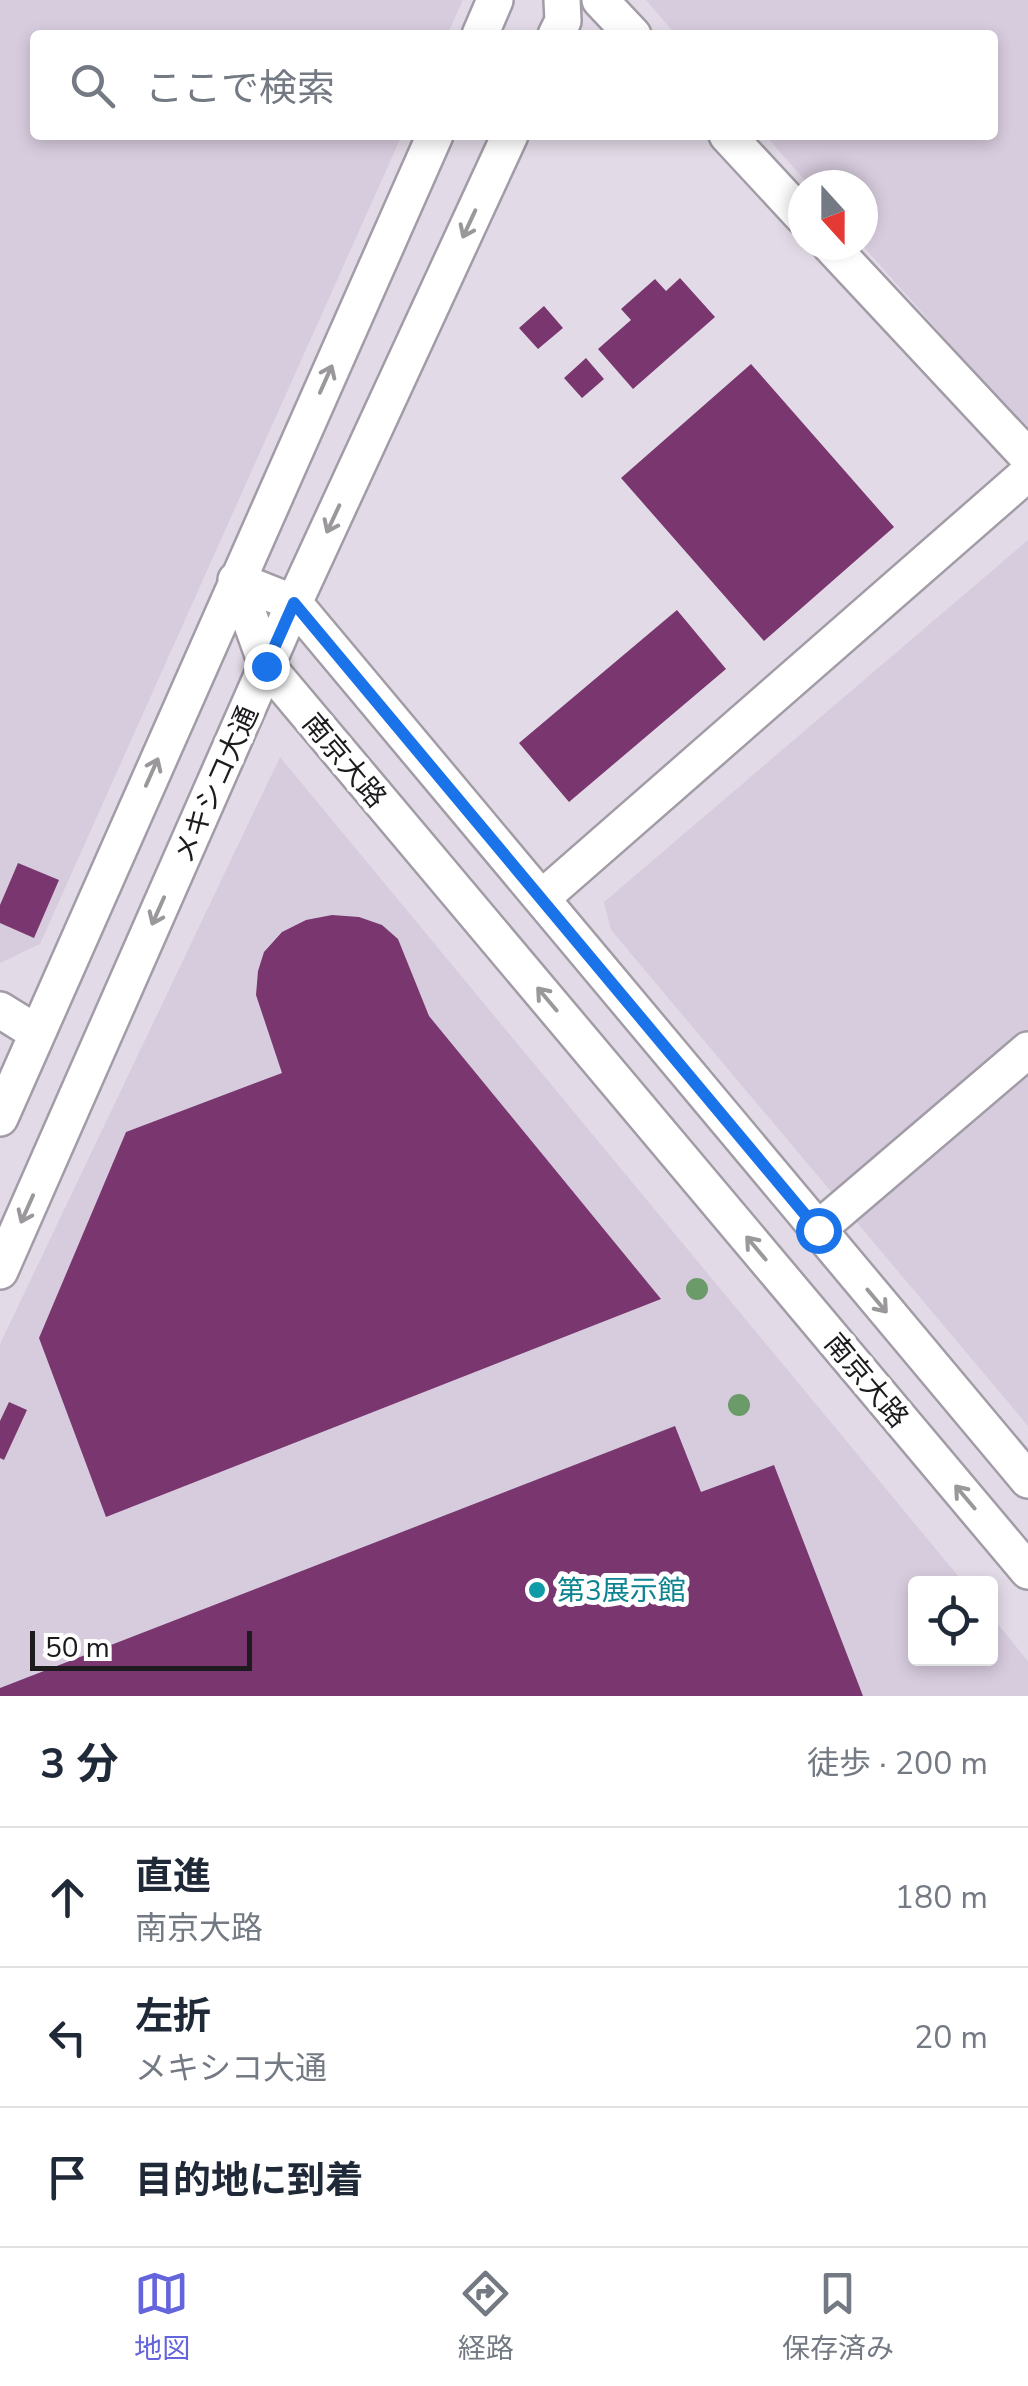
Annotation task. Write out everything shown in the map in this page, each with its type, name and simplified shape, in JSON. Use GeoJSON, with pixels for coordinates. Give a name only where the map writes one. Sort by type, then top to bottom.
{"type":"FeatureCollection","features":[{"type":"Feature","properties":{"kind":"street"},"geometry":{"type":"LineString","coordinates":[[482,30],[495,0]]}},
{"type":"Feature","properties":{"kind":"street"},"geometry":{"type":"LineString","coordinates":[[558,30],[563,21],[562,0]]}},
{"type":"Feature","properties":{"kind":"street"},"geometry":{"type":"LineString","coordinates":[[600,0],[628,30]]}},
{"type":"Feature","properties":{"kind":"street"},"geometry":{"type":"LineString","coordinates":[[0,1118],[433,140]]}},
{"type":"Feature","properties":{"kind":"street","name":"メキシコ大通"},"geometry":{"type":"LineString","coordinates":[[0,1271],[294,603],[508,140]]}},
{"type":"Feature","properties":{"kind":"street"},"geometry":{"type":"LineString","coordinates":[[732,140],[788,201]]}},
{"type":"Feature","properties":{"kind":"street"},"geometry":{"type":"LineString","coordinates":[[844,260],[1028,457]]}},
{"type":"Feature","properties":{"kind":"street"},"geometry":{"type":"LineString","coordinates":[[542,897],[1028,473]]}},
{"type":"Feature","properties":{"kind":"street"},"geometry":{"type":"LineString","coordinates":[[236,580],[294,603],[1028,1480]]}},
{"type":"Feature","properties":{"kind":"street","name":"南京大路"},"geometry":{"type":"LineString","coordinates":[[236,580],[266,666],[1028,1571]]}},
{"type":"Feature","properties":{"kind":"street"},"geometry":{"type":"LineString","coordinates":[[0,1010],[37,1033]]}},
{"type":"Feature","properties":{"kind":"street"},"geometry":{"type":"LineString","coordinates":[[818,1230],[1028,1050]]}},
{"type":"Feature","properties":{"kind":"shaded area"},"geometry":{"type":"Polygon","coordinates":[[[0,0],[463,0],[449,30],[30,30],[30,140],[400,140],[40,944],[0,963],[0,0]]]}},
{"type":"Feature","properties":{"kind":"shaded area"},"geometry":{"type":"Polygon","coordinates":[[[646,0],[1028,0],[1028,432],[875,260],[878,170],[796,170],[769,140],[998,140],[998,30],[672,30],[646,0]]]}},
{"type":"Feature","properties":{"kind":"shaded area"},"geometry":{"type":"Polygon","coordinates":[[[1028,540],[1028,1426],[611,930],[604,902],[1028,540]]]}},
{"type":"Feature","properties":{"kind":"shaded area"},"geometry":{"type":"Polygon","coordinates":[[[280,757],[958,1576],[908,1576],[908,1666],[998,1666],[998,1625],[1028,1661],[1028,1696],[0,1696],[0,1344],[280,757]]]}},
{"type":"Feature","properties":{"kind":"building"},"geometry":{"type":"Polygon","coordinates":[[[680,278],[715,317],[633,389],[598,349],[631,320],[621,309],[655,279],[666,291],[680,278]]]}},
{"type":"Feature","properties":{"kind":"building"},"geometry":{"type":"Polygon","coordinates":[[[544,306],[563,328],[538,349],[519,328],[544,306]]]}},
{"type":"Feature","properties":{"kind":"building"},"geometry":{"type":"Polygon","coordinates":[[[586,358],[604,379],[582,398],[564,378],[586,358]]]}},
{"type":"Feature","properties":{"kind":"building"},"geometry":{"type":"Polygon","coordinates":[[[751,364],[894,527],[764,641],[621,478],[751,364]]]}},
{"type":"Feature","properties":{"kind":"building"},"geometry":{"type":"Polygon","coordinates":[[[677,610],[726,669],[569,802],[519,743],[677,610]]]}},
{"type":"Feature","properties":{"kind":"building"},"geometry":{"type":"Polygon","coordinates":[[[18,863],[59,880],[34,938],[0,923],[0,905],[18,863]]]}},
{"type":"Feature","properties":{"kind":"building"},"geometry":{"type":"Polygon","coordinates":[[[332,915],[359,917],[382,925],[398,939],[429,1016],[661,1299],[106,1517],[39,1338],[126,1132],[282,1073],[256,995],[264,952],[282,932],[306,920],[332,915]]]}},
{"type":"Feature","properties":{"kind":"building"},"geometry":{"type":"Polygon","coordinates":[[[9,1402],[27,1410],[4,1460],[0,1458],[0,1421],[9,1402]]]}},
{"type":"Feature","properties":{"kind":"building","name":"第3展示館"},"geometry":{"type":"Polygon","coordinates":[[[675,1426],[701,1492],[774,1465],[863,1696],[0,1696],[0,1688],[675,1426]]]}},
{"type":"Feature","properties":{"kind":"place","name":"第3展示館"},"geometry":{"type":"Point","coordinates":[537,1590]}},
{"type":"Feature","properties":{"kind":"route"},"geometry":{"type":"LineString","coordinates":[[266,666],[294,603],[818,1230]]}}]}
